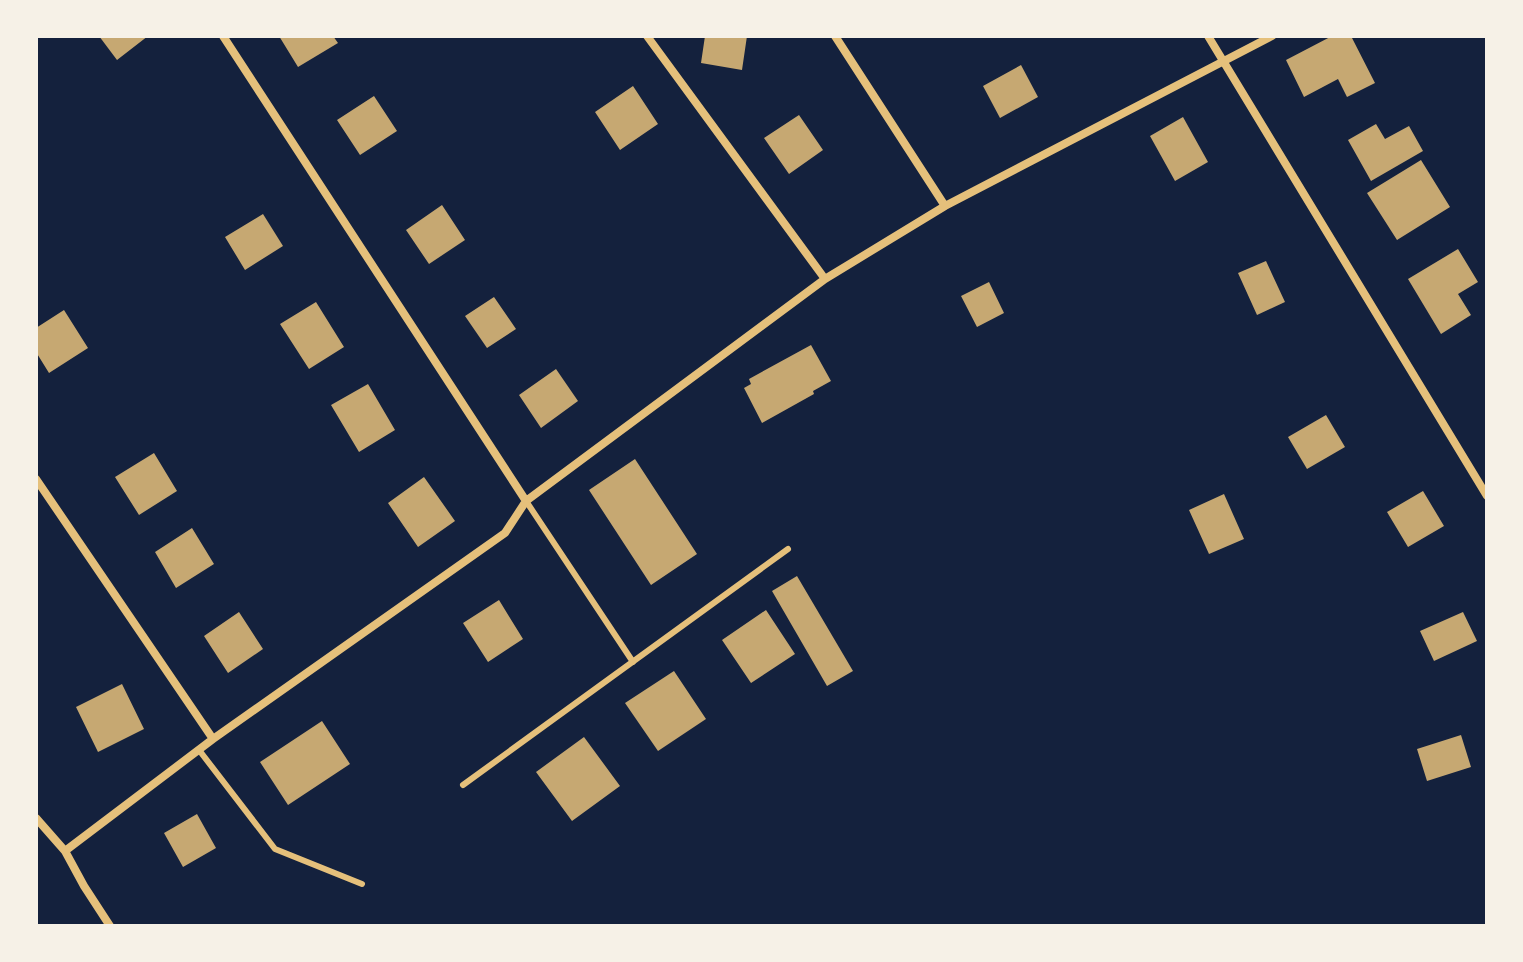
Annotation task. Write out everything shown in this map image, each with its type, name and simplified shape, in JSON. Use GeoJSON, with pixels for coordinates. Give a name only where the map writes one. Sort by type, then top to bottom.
{"type":"FeatureCollection","features":[{"type":"Feature","properties":{"kind":"street"},"geometry":{"type":"LineString","coordinates":[[223,36],[526,501]]}},
{"type":"Feature","properties":{"kind":"street"},"geometry":{"type":"LineString","coordinates":[[647,36],[825,279]]}},
{"type":"Feature","properties":{"kind":"street"},"geometry":{"type":"LineString","coordinates":[[835,36],[945,206]]}},
{"type":"Feature","properties":{"kind":"street"},"geometry":{"type":"LineString","coordinates":[[1208,36],[1487,496]]}},
{"type":"Feature","properties":{"kind":"street"},"geometry":{"type":"LineString","coordinates":[[65,851],[213,739],[505,533],[526,501],[825,279],[945,206],[1272,36]]}},
{"type":"Feature","properties":{"kind":"street"},"geometry":{"type":"LineString","coordinates":[[36,479],[213,739]]}},
{"type":"Feature","properties":{"kind":"street"},"geometry":{"type":"LineString","coordinates":[[36,818],[65,851],[110,926]]}},
{"type":"Feature","properties":{"kind":"lane"},"geometry":{"type":"LineString","coordinates":[[526,501],[633,662]]}},
{"type":"Feature","properties":{"kind":"lane"},"geometry":{"type":"LineString","coordinates":[[463,785],[788,549]]}},
{"type":"Feature","properties":{"kind":"lane"},"geometry":{"type":"LineString","coordinates":[[199,750],[275,849],[362,884]]}},
{"type":"Feature","properties":{"kind":"building"},"geometry":{"type":"Polygon","coordinates":[[[99,36],[148,36],[117,60],[99,36]]]}},
{"type":"Feature","properties":{"kind":"building"},"geometry":{"type":"Polygon","coordinates":[[[279,36],[333,36],[338,43],[298,67],[279,36]]]}},
{"type":"Feature","properties":{"kind":"building"},"geometry":{"type":"Polygon","coordinates":[[[705,36],[747,36],[742,70],[701,63],[705,36]]]}},
{"type":"Feature","properties":{"kind":"building"},"geometry":{"type":"Polygon","coordinates":[[[1332,36],[1351,36],[1375,83],[1347,97],[1338,79],[1304,97],[1286,60],[1332,36]]]}},
{"type":"Feature","properties":{"kind":"building"},"geometry":{"type":"Polygon","coordinates":[[[1021,65],[1038,97],[1000,118],[983,86],[1021,65]]]}},
{"type":"Feature","properties":{"kind":"building"},"geometry":{"type":"Polygon","coordinates":[[[633,86],[658,124],[620,150],[595,112],[633,86]]]}},
{"type":"Feature","properties":{"kind":"building"},"geometry":{"type":"Polygon","coordinates":[[[374,96],[397,131],[360,155],[337,120],[374,96]]]}},
{"type":"Feature","properties":{"kind":"building"},"geometry":{"type":"Polygon","coordinates":[[[799,115],[823,150],[789,174],[764,138],[799,115]]]}},
{"type":"Feature","properties":{"kind":"building"},"geometry":{"type":"Polygon","coordinates":[[[1183,117],[1208,162],[1175,181],[1150,136],[1183,117]]]}},
{"type":"Feature","properties":{"kind":"building"},"geometry":{"type":"Polygon","coordinates":[[[1376,124],[1385,139],[1409,126],[1423,151],[1371,181],[1348,140],[1376,124]]]}},
{"type":"Feature","properties":{"kind":"building"},"geometry":{"type":"Polygon","coordinates":[[[1421,160],[1450,207],[1397,240],[1367,193],[1421,160]]]}},
{"type":"Feature","properties":{"kind":"building"},"geometry":{"type":"Polygon","coordinates":[[[442,205],[465,240],[429,264],[406,230],[442,205]]]}},
{"type":"Feature","properties":{"kind":"building"},"geometry":{"type":"Polygon","coordinates":[[[263,214],[283,246],[245,270],[225,237],[263,214]]]}},
{"type":"Feature","properties":{"kind":"building"},"geometry":{"type":"Polygon","coordinates":[[[1458,249],[1478,282],[1458,294],[1471,315],[1441,334],[1408,279],[1458,249]]]}},
{"type":"Feature","properties":{"kind":"building"},"geometry":{"type":"Polygon","coordinates":[[[1266,261],[1285,302],[1257,315],[1238,273],[1266,261]]]}},
{"type":"Feature","properties":{"kind":"building"},"geometry":{"type":"Polygon","coordinates":[[[989,282],[1004,313],[977,327],[961,296],[989,282]]]}},
{"type":"Feature","properties":{"kind":"building"},"geometry":{"type":"Polygon","coordinates":[[[494,297],[516,329],[487,348],[465,316],[494,297]]]}},
{"type":"Feature","properties":{"kind":"building"},"geometry":{"type":"Polygon","coordinates":[[[316,302],[344,347],[309,369],[280,324],[316,302]]]}},
{"type":"Feature","properties":{"kind":"building"},"geometry":{"type":"Polygon","coordinates":[[[64,310],[88,348],[49,373],[36,352],[36,328],[64,310]]]}},
{"type":"Feature","properties":{"kind":"building"},"geometry":{"type":"Polygon","coordinates":[[[811,345],[831,381],[762,423],[744,388],[751,384],[749,379],[811,345]]]}},
{"type":"Feature","properties":{"kind":"building"},"geometry":{"type":"Polygon","coordinates":[[[556,369],[578,401],[541,428],[519,395],[556,369]]]}},
{"type":"Feature","properties":{"kind":"building"},"geometry":{"type":"Polygon","coordinates":[[[368,384],[395,430],[359,452],[331,405],[368,384]]]}},
{"type":"Feature","properties":{"kind":"building"},"geometry":{"type":"Polygon","coordinates":[[[1326,415],[1345,447],[1307,469],[1288,437],[1326,415]]]}},
{"type":"Feature","properties":{"kind":"building"},"geometry":{"type":"Polygon","coordinates":[[[154,453],[177,491],[139,515],[115,477],[154,453]]]}},
{"type":"Feature","properties":{"kind":"building"},"geometry":{"type":"Polygon","coordinates":[[[635,459],[697,554],[651,585],[589,490],[635,459]]]}},
{"type":"Feature","properties":{"kind":"building"},"geometry":{"type":"Polygon","coordinates":[[[424,477],[455,521],[418,547],[388,503],[424,477]]]}},
{"type":"Feature","properties":{"kind":"building"},"geometry":{"type":"Polygon","coordinates":[[[1423,491],[1444,526],[1408,547],[1387,512],[1423,491]]]}},
{"type":"Feature","properties":{"kind":"building"},"geometry":{"type":"Polygon","coordinates":[[[1224,494],[1244,539],[1209,554],[1189,510],[1224,494]]]}},
{"type":"Feature","properties":{"kind":"building"},"geometry":{"type":"Polygon","coordinates":[[[192,528],[214,564],[176,588],[155,552],[192,528]]]}},
{"type":"Feature","properties":{"kind":"building"},"geometry":{"type":"Polygon","coordinates":[[[797,576],[853,671],[827,686],[772,591],[797,576]]]}},
{"type":"Feature","properties":{"kind":"building"},"geometry":{"type":"Polygon","coordinates":[[[499,600],[523,639],[488,662],[463,623],[499,600]]]}},
{"type":"Feature","properties":{"kind":"building"},"geometry":{"type":"Polygon","coordinates":[[[766,610],[795,654],[751,683],[722,640],[766,610]]]}},
{"type":"Feature","properties":{"kind":"building"},"geometry":{"type":"Polygon","coordinates":[[[239,612],[263,649],[228,673],[204,636],[239,612]]]}},
{"type":"Feature","properties":{"kind":"building"},"geometry":{"type":"Polygon","coordinates":[[[1463,612],[1477,641],[1434,661],[1420,631],[1463,612]]]}},
{"type":"Feature","properties":{"kind":"building"},"geometry":{"type":"Polygon","coordinates":[[[674,671],[706,719],[658,751],[625,703],[674,671]]]}},
{"type":"Feature","properties":{"kind":"building"},"geometry":{"type":"Polygon","coordinates":[[[122,684],[144,729],[98,752],[76,707],[122,684]]]}},
{"type":"Feature","properties":{"kind":"building"},"geometry":{"type":"Polygon","coordinates":[[[322,721],[350,764],[288,805],[260,762],[322,721]]]}},
{"type":"Feature","properties":{"kind":"building"},"geometry":{"type":"Polygon","coordinates":[[[1461,735],[1471,767],[1427,781],[1417,749],[1461,735]]]}},
{"type":"Feature","properties":{"kind":"building"},"geometry":{"type":"Polygon","coordinates":[[[584,737],[620,786],[572,821],[536,772],[584,737]]]}},
{"type":"Feature","properties":{"kind":"building"},"geometry":{"type":"Polygon","coordinates":[[[197,814],[216,848],[183,867],[164,833],[197,814]]]}}]}
